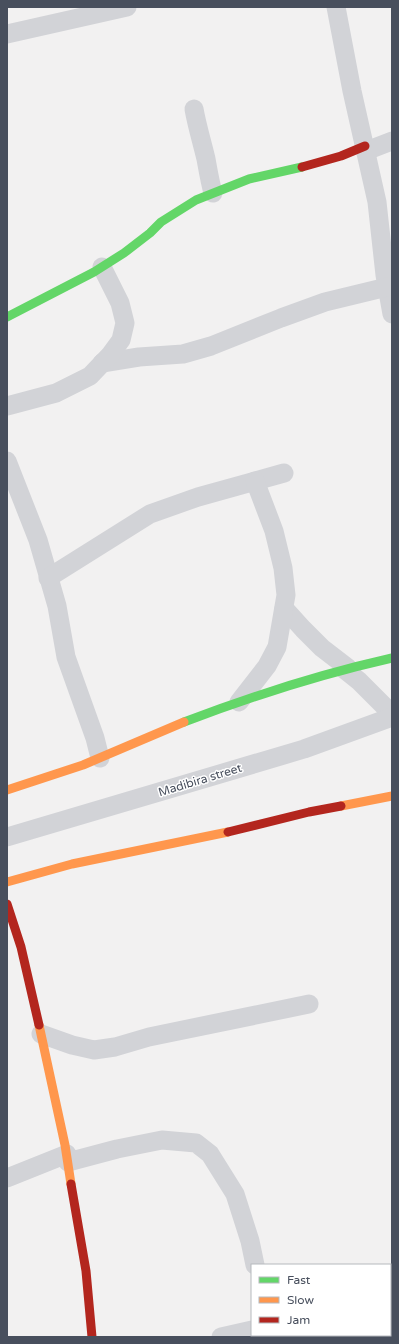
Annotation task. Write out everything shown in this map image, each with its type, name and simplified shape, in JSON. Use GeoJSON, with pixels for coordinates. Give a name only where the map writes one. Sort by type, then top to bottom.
{"type":"FeatureCollection","features":[{"type":"Feature","properties":{"kind":"street"},"geometry":{"type":"LineString","coordinates":[[7,34],[127,7]]}},
{"type":"Feature","properties":{"kind":"street"},"geometry":{"type":"LineString","coordinates":[[336,7],[377,202],[388,274],[392,314]]}},
{"type":"Feature","properties":{"kind":"street"},"geometry":{"type":"LineString","coordinates":[[194,109],[213,193]]}},
{"type":"Feature","properties":{"kind":"street"},"geometry":{"type":"LineString","coordinates":[[7,317],[102,267],[150,233],[161,222],[196,200],[249,179],[295,169],[392,141]]}},
{"type":"Feature","properties":{"kind":"street"},"geometry":{"type":"LineString","coordinates":[[7,406],[56,393],[90,376],[121,340],[125,323],[120,303],[102,267]]}},
{"type":"Feature","properties":{"kind":"street"},"geometry":{"type":"LineString","coordinates":[[102,363],[139,357],[182,354],[211,346],[325,302],[388,274]]}},
{"type":"Feature","properties":{"kind":"street"},"geometry":{"type":"LineString","coordinates":[[7,461],[38,540],[56,606],[66,657],[95,738],[100,758]]}},
{"type":"Feature","properties":{"kind":"street"},"geometry":{"type":"LineString","coordinates":[[48,578],[150,514],[198,497],[284,473]]}},
{"type":"Feature","properties":{"kind":"street"},"geometry":{"type":"LineString","coordinates":[[239,702],[266,666],[277,647],[286,595],[283,568],[274,531],[255,481]]}},
{"type":"Feature","properties":{"kind":"street"},"geometry":{"type":"LineString","coordinates":[[284,608],[322,648],[346,668],[392,714]]}},
{"type":"Feature","properties":{"kind":"street"},"geometry":{"type":"LineString","coordinates":[[7,790],[50,778],[173,726],[239,702],[346,668],[392,658]]}},
{"type":"Feature","properties":{"kind":"street","name":"Madibira street"},"geometry":{"type":"LineString","coordinates":[[7,837],[297,751],[392,718]]}},
{"type":"Feature","properties":{"kind":"street"},"geometry":{"type":"LineString","coordinates":[[7,882],[72,864],[243,829],[309,812],[392,796]]}},
{"type":"Feature","properties":{"kind":"street"},"geometry":{"type":"LineString","coordinates":[[7,904],[21,947],[67,1158],[86,1271],[92,1337]]}},
{"type":"Feature","properties":{"kind":"street"},"geometry":{"type":"LineString","coordinates":[[41,1034],[72,1045],[94,1050],[115,1047],[149,1037],[310,1004]]}},
{"type":"Feature","properties":{"kind":"street"},"geometry":{"type":"LineString","coordinates":[[7,1178],[67,1158],[162,1140],[196,1143],[210,1154],[235,1194],[256,1264]]}},
{"type":"Feature","properties":{"kind":"street"},"geometry":{"type":"LineString","coordinates":[[224,1337],[251,1330]]}},
{"type":"Feature","properties":{"kind":"traffic: fast"},"geometry":{"type":"LineString","coordinates":[[7,317],[94,272],[124,253],[150,233],[161,222],[196,200],[249,179],[302,167]]}},
{"type":"Feature","properties":{"kind":"traffic: fast"},"geometry":{"type":"LineString","coordinates":[[184,722],[287,686],[392,658]]}},
{"type":"Feature","properties":{"kind":"traffic: slow"},"geometry":{"type":"LineString","coordinates":[[7,790],[83,765],[184,722]]}},
{"type":"Feature","properties":{"kind":"traffic: slow"},"geometry":{"type":"LineString","coordinates":[[341,806],[392,796]]}},
{"type":"Feature","properties":{"kind":"traffic: slow"},"geometry":{"type":"LineString","coordinates":[[7,882],[72,864],[228,832]]}},
{"type":"Feature","properties":{"kind":"traffic: slow"},"geometry":{"type":"LineString","coordinates":[[39,1025],[65,1145],[71,1184]]}},
{"type":"Feature","properties":{"kind":"traffic: jam"},"geometry":{"type":"LineString","coordinates":[[302,167],[341,156],[365,146]]}},
{"type":"Feature","properties":{"kind":"traffic: jam"},"geometry":{"type":"LineString","coordinates":[[228,832],[309,812],[341,806]]}},
{"type":"Feature","properties":{"kind":"traffic: jam"},"geometry":{"type":"LineString","coordinates":[[7,904],[21,947],[39,1025]]}},
{"type":"Feature","properties":{"kind":"traffic: jam"},"geometry":{"type":"LineString","coordinates":[[71,1184],[86,1271],[92,1337]]}}]}
